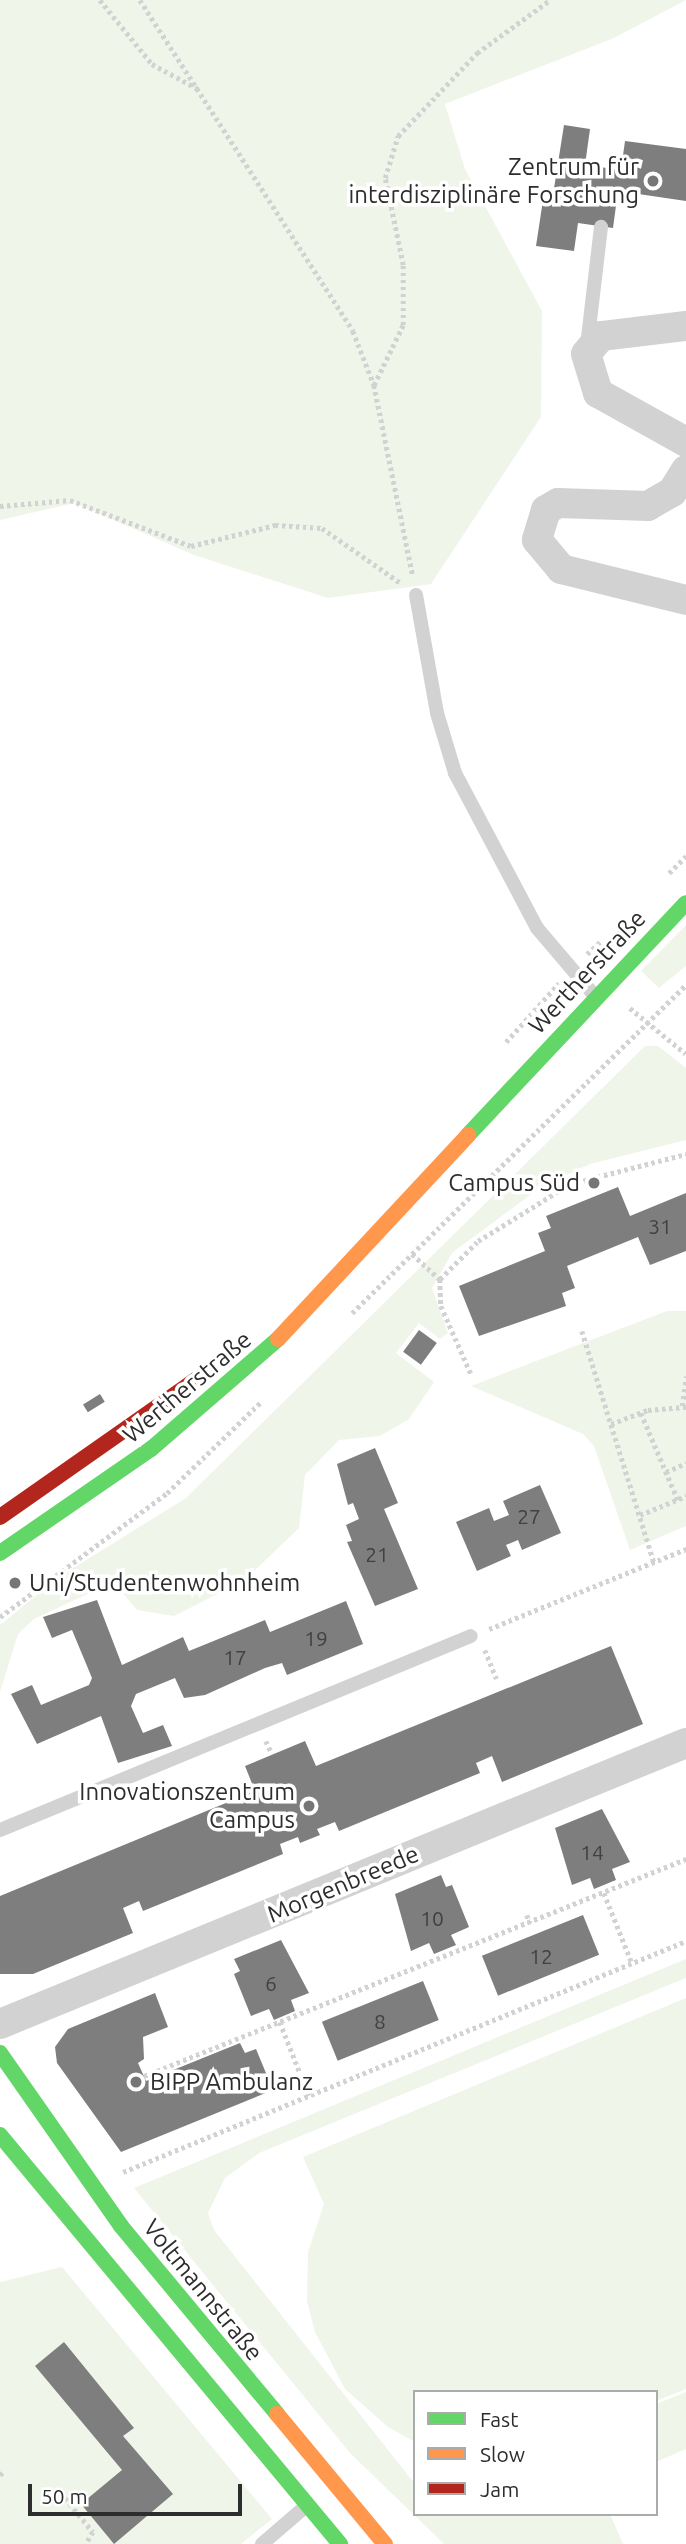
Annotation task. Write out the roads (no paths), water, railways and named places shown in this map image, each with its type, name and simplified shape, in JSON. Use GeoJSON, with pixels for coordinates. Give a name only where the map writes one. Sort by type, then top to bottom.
{"type":"FeatureCollection","features":[{"type":"Feature","properties":{"kind":"main road","name":"Wertherstraße"},"geometry":{"type":"LineString","coordinates":[[0,1553],[84,1498],[207,1403],[331,1286],[379,1227],[594,995],[686,902]]}},
{"type":"Feature","properties":{"kind":"main road","name":"Wertherstraße"},"geometry":{"type":"LineString","coordinates":[[270,1320],[379,1227]]}},
{"type":"Feature","properties":{"kind":"main road","name":"Wertherstraße"},"geometry":{"type":"LineString","coordinates":[[0,1517],[218,1362]]}},
{"type":"Feature","properties":{"kind":"main road","name":"Wertherstraße"},"geometry":{"type":"LineString","coordinates":[[0,1507],[35,1491]]}},
{"type":"Feature","properties":{"kind":"main road","name":"Voltmannstraße"},"geometry":{"type":"LineString","coordinates":[[0,2053],[91,2185],[385,2544]]}},
{"type":"Feature","properties":{"kind":"main road"},"geometry":{"type":"LineString","coordinates":[[0,2135],[340,2544]]}},
{"type":"Feature","properties":{"kind":"street"},"geometry":{"type":"LineString","coordinates":[[686,326],[601,336],[586,354],[598,393],[686,442]]}},
{"type":"Feature","properties":{"kind":"street"},"geometry":{"type":"LineString","coordinates":[[686,470],[672,492],[648,506],[558,503],[546,510],[537,540],[561,569],[686,600]]}},
{"type":"Feature","properties":{"kind":"street","name":"Morgenbreede"},"geometry":{"type":"LineString","coordinates":[[0,2024],[686,1743]]}},
{"type":"Feature","properties":{"kind":"lane"},"geometry":{"type":"LineString","coordinates":[[586,354],[601,227]]}},
{"type":"Feature","properties":{"kind":"lane"},"geometry":{"type":"LineString","coordinates":[[416,595],[437,713],[455,773],[537,928],[594,995]]}},
{"type":"Feature","properties":{"kind":"lane"},"geometry":{"type":"LineString","coordinates":[[0,1830],[471,1636]]}},
{"type":"Feature","properties":{"kind":"lane"},"geometry":{"type":"LineString","coordinates":[[262,2544],[307,2505]]}},
{"type":"Feature","properties":{"kind":"place","name":"Zentrum für interdisziplinäre Forschung"},"geometry":{"type":"Point","coordinates":[653,181]}},
{"type":"Feature","properties":{"kind":"place","name":"Campus Süd"},"geometry":{"type":"Point","coordinates":[594,1183]}},
{"type":"Feature","properties":{"kind":"place","name":"Uni/Studentenwohnheim"},"geometry":{"type":"Point","coordinates":[15,1583]}},
{"type":"Feature","properties":{"kind":"place","name":"Innovationszentrum Campus"},"geometry":{"type":"Point","coordinates":[309,1806]}},
{"type":"Feature","properties":{"kind":"place","name":"BIPP Ambulanz"},"geometry":{"type":"Point","coordinates":[136,2082]}}]}
